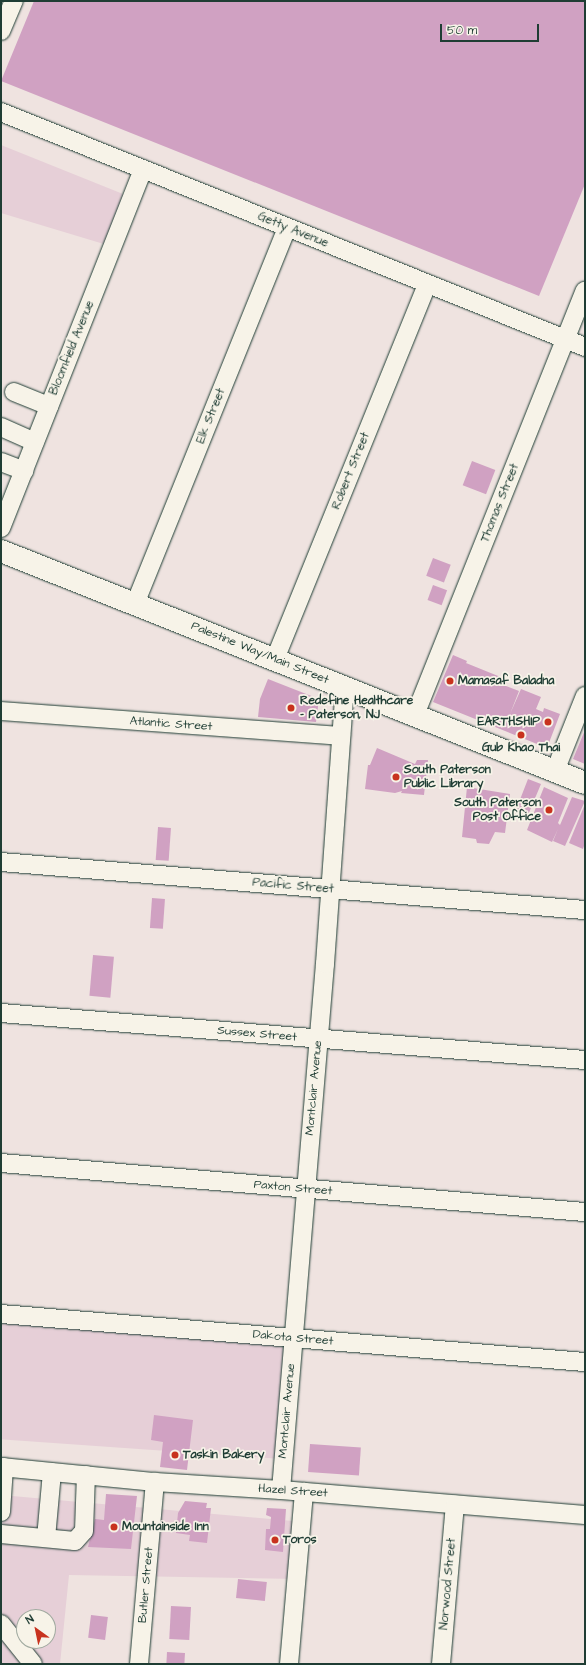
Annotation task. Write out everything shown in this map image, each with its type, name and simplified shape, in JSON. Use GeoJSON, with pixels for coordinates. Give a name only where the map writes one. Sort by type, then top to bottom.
{"type":"FeatureCollection","features":[{"type":"Feature","properties":{"kind":"main road","name":"Palestine Way/Main Street"},"geometry":{"type":"LineString","coordinates":[[1,551],[585,783]]}},
{"type":"Feature","properties":{"kind":"street"},"geometry":{"type":"LineString","coordinates":[[1,31],[14,1]]}},
{"type":"Feature","properties":{"kind":"street","name":"Getty Avenue"},"geometry":{"type":"LineString","coordinates":[[1,112],[585,347]]}},
{"type":"Feature","properties":{"kind":"street","name":"Bloomfield Avenue"},"geometry":{"type":"LineString","coordinates":[[1,528],[143,169]]}},
{"type":"Feature","properties":{"kind":"street","name":"Elk Street"},"geometry":{"type":"LineString","coordinates":[[135,604],[287,228]]}},
{"type":"Feature","properties":{"kind":"street","name":"Robert Street"},"geometry":{"type":"LineString","coordinates":[[275,659],[427,284]]}},
{"type":"Feature","properties":{"kind":"street","name":"Thomas Street"},"geometry":{"type":"LineString","coordinates":[[415,715],[585,291]]}},
{"type":"Feature","properties":{"kind":"street"},"geometry":{"type":"LineString","coordinates":[[14,392],[49,406]]}},
{"type":"Feature","properties":{"kind":"street"},"geometry":{"type":"LineString","coordinates":[[1,427],[35,442]]}},
{"type":"Feature","properties":{"kind":"street"},"geometry":{"type":"LineString","coordinates":[[1,462],[24,471]]}},
{"type":"Feature","properties":{"kind":"street","name":"Montclair Avenue"},"geometry":{"type":"LineString","coordinates":[[281,1490],[319,1039],[345,687]]}},
{"type":"Feature","properties":{"kind":"street"},"geometry":{"type":"LineString","coordinates":[[555,771],[585,696]]}},
{"type":"Feature","properties":{"kind":"street","name":"Atlantic Street"},"geometry":{"type":"LineString","coordinates":[[1,711],[341,736]]}},
{"type":"Feature","properties":{"kind":"street","name":"Pacific Street"},"geometry":{"type":"LineString","coordinates":[[1,862],[585,910]]}},
{"type":"Feature","properties":{"kind":"street","name":"Sussex Street"},"geometry":{"type":"LineString","coordinates":[[1,1013],[585,1060]]}},
{"type":"Feature","properties":{"kind":"street","name":"Paxton Street"},"geometry":{"type":"LineString","coordinates":[[1,1163],[306,1190],[585,1212]]}},
{"type":"Feature","properties":{"kind":"street","name":"Dakota Street"},"geometry":{"type":"LineString","coordinates":[[1,1314],[585,1362]]}},
{"type":"Feature","properties":{"kind":"street"},"geometry":{"type":"LineString","coordinates":[[1,1512],[3,1467]]}},
{"type":"Feature","properties":{"kind":"street","name":"Hazel Street"},"geometry":{"type":"LineString","coordinates":[[3,1467],[155,1482],[281,1490],[585,1516]]}},
{"type":"Feature","properties":{"kind":"street"},"geometry":{"type":"LineString","coordinates":[[46,1538],[52,1472]]}},
{"type":"Feature","properties":{"kind":"street"},"geometry":{"type":"LineString","coordinates":[[1,1534],[75,1541],[84,1531],[86,1475]]}},
{"type":"Feature","properties":{"kind":"street","name":"Butler Street"},"geometry":{"type":"LineString","coordinates":[[139,1664],[155,1482]]}},
{"type":"Feature","properties":{"kind":"street"},"geometry":{"type":"LineString","coordinates":[[289,1664],[304,1492]]}},
{"type":"Feature","properties":{"kind":"street","name":"Norwood Street"},"geometry":{"type":"LineString","coordinates":[[441,1664],[455,1504]]}},
{"type":"Feature","properties":{"kind":"street"},"geometry":{"type":"LineString","coordinates":[[1,1624],[33,1664]]}},
{"type":"Feature","properties":{"kind":"shaded area"},"geometry":{"type":"Polygon","coordinates":[[[1,145],[138,200],[117,248],[1,213],[1,145]]]}},
{"type":"Feature","properties":{"kind":"shaded area"},"geometry":{"type":"Polygon","coordinates":[[[1,1318],[300,1339],[292,1460],[1,1439],[1,1318]]]}},
{"type":"Feature","properties":{"kind":"shaded area"},"geometry":{"type":"Polygon","coordinates":[[[1,1495],[304,1522],[300,1579],[69,1575],[60,1664],[1,1664],[1,1495]]]}},
{"type":"Feature","properties":{"kind":"building"},"geometry":{"type":"Polygon","coordinates":[[[34,1],[585,2],[585,184],[539,296],[1,81],[34,1]]]}},
{"type":"Feature","properties":{"kind":"building"},"geometry":{"type":"Polygon","coordinates":[[[472,461],[495,470],[486,494],[463,485],[472,461]]]}},
{"type":"Feature","properties":{"kind":"building"},"geometry":{"type":"Polygon","coordinates":[[[433,558],[451,565],[444,583],[426,576],[433,558]]]}},
{"type":"Feature","properties":{"kind":"building"},"geometry":{"type":"Polygon","coordinates":[[[433,585],[447,590],[442,605],[428,600],[433,585]]]}},
{"type":"Feature","properties":{"kind":"building"},"geometry":{"type":"Polygon","coordinates":[[[453,655],[467,661],[466,663],[508,680],[506,686],[519,691],[510,714],[521,689],[541,697],[536,709],[543,712],[544,708],[560,714],[547,748],[433,702],[453,655]]]}},
{"type":"Feature","properties":{"kind":"building"},"geometry":{"type":"Polygon","coordinates":[[[268,679],[319,699],[316,722],[258,717],[260,699],[268,679]]]}},
{"type":"Feature","properties":{"kind":"building"},"geometry":{"type":"Polygon","coordinates":[[[585,730],[585,764],[573,759],[585,730]]]}},
{"type":"Feature","properties":{"kind":"building","name":"South Paterson Public Library"},"geometry":{"type":"Polygon","coordinates":[[[377,748],[415,764],[417,760],[428,760],[424,795],[401,793],[402,791],[395,793],[365,789],[368,765],[370,765],[377,748]]]}},
{"type":"Feature","properties":{"kind":"building"},"geometry":{"type":"Polygon","coordinates":[[[528,779],[541,784],[528,815],[524,813],[520,817],[514,815],[528,779]]]}},
{"type":"Feature","properties":{"kind":"building"},"geometry":{"type":"Polygon","coordinates":[[[467,787],[510,794],[505,833],[495,832],[489,844],[477,843],[476,839],[462,837],[467,787]]]}},
{"type":"Feature","properties":{"kind":"building","name":"South Paterson Post Office"},"geometry":{"type":"Polygon","coordinates":[[[544,787],[568,798],[558,823],[560,825],[572,797],[585,801],[565,846],[553,841],[558,829],[552,842],[527,830],[544,787]]]}},
{"type":"Feature","properties":{"kind":"building"},"geometry":{"type":"Polygon","coordinates":[[[585,804],[585,843],[583,849],[569,843],[585,804]]]}},
{"type":"Feature","properties":{"kind":"building"},"geometry":{"type":"Polygon","coordinates":[[[158,827],[171,828],[169,861],[156,860],[158,827]]]}},
{"type":"Feature","properties":{"kind":"building"},"geometry":{"type":"Polygon","coordinates":[[[152,898],[165,899],[163,929],[150,928],[152,898]]]}},
{"type":"Feature","properties":{"kind":"building"},"geometry":{"type":"Polygon","coordinates":[[[93,955],[114,957],[110,998],[89,996],[93,955]]]}},
{"type":"Feature","properties":{"kind":"building","name":"Taskin Bakery"},"geometry":{"type":"Polygon","coordinates":[[[154,1415],[193,1420],[187,1470],[160,1467],[163,1442],[151,1440],[154,1415]]]}},
{"type":"Feature","properties":{"kind":"building"},"geometry":{"type":"Polygon","coordinates":[[[310,1444],[361,1448],[359,1475],[308,1472],[310,1444]]]}},
{"type":"Feature","properties":{"kind":"building","name":"Mountainside Inn"},"geometry":{"type":"Polygon","coordinates":[[[106,1494],[137,1496],[131,1549],[88,1547],[95,1519],[104,1520],[106,1494]]]}},
{"type":"Feature","properties":{"kind":"building"},"geometry":{"type":"Polygon","coordinates":[[[185,1501],[207,1503],[206,1508],[211,1508],[207,1543],[189,1541],[190,1535],[176,1533],[178,1513],[185,1501]]]}},
{"type":"Feature","properties":{"kind":"building","name":"Toros"},"geometry":{"type":"Polygon","coordinates":[[[267,1508],[286,1509],[283,1552],[265,1550],[266,1529],[270,1529],[271,1517],[266,1515],[267,1508]]]}},
{"type":"Feature","properties":{"kind":"building"},"geometry":{"type":"Polygon","coordinates":[[[238,1579],[267,1582],[265,1601],[236,1598],[238,1579]]]}},
{"type":"Feature","properties":{"kind":"building"},"geometry":{"type":"Polygon","coordinates":[[[171,1606],[191,1607],[189,1640],[169,1639],[171,1606]]]}},
{"type":"Feature","properties":{"kind":"building"},"geometry":{"type":"Polygon","coordinates":[[[91,1615],[108,1617],[105,1640],[88,1638],[91,1615]]]}},
{"type":"Feature","properties":{"kind":"building"},"geometry":{"type":"Polygon","coordinates":[[[167,1652],[185,1653],[184,1664],[166,1664],[167,1652]]]}},
{"type":"Feature","properties":{"kind":"place","name":"Mamasaf Baladna"},"geometry":{"type":"Point","coordinates":[450,681]}},
{"type":"Feature","properties":{"kind":"place","name":"Redefine Healthcare - Paterson, NJ"},"geometry":{"type":"Point","coordinates":[291,708]}},
{"type":"Feature","properties":{"kind":"place","name":"EARTHSHIP"},"geometry":{"type":"Point","coordinates":[548,722]}},
{"type":"Feature","properties":{"kind":"place","name":"Gub Khao Thai"},"geometry":{"type":"Point","coordinates":[521,735]}},
{"type":"Feature","properties":{"kind":"place","name":"South Paterson Public Library"},"geometry":{"type":"Point","coordinates":[396,777]}},
{"type":"Feature","properties":{"kind":"place","name":"South Paterson Post Office"},"geometry":{"type":"Point","coordinates":[549,810]}},
{"type":"Feature","properties":{"kind":"place","name":"Taskin Bakery"},"geometry":{"type":"Point","coordinates":[175,1455]}},
{"type":"Feature","properties":{"kind":"place","name":"Mountainside Inn"},"geometry":{"type":"Point","coordinates":[114,1527]}},
{"type":"Feature","properties":{"kind":"place","name":"Toros"},"geometry":{"type":"Point","coordinates":[275,1540]}}]}
